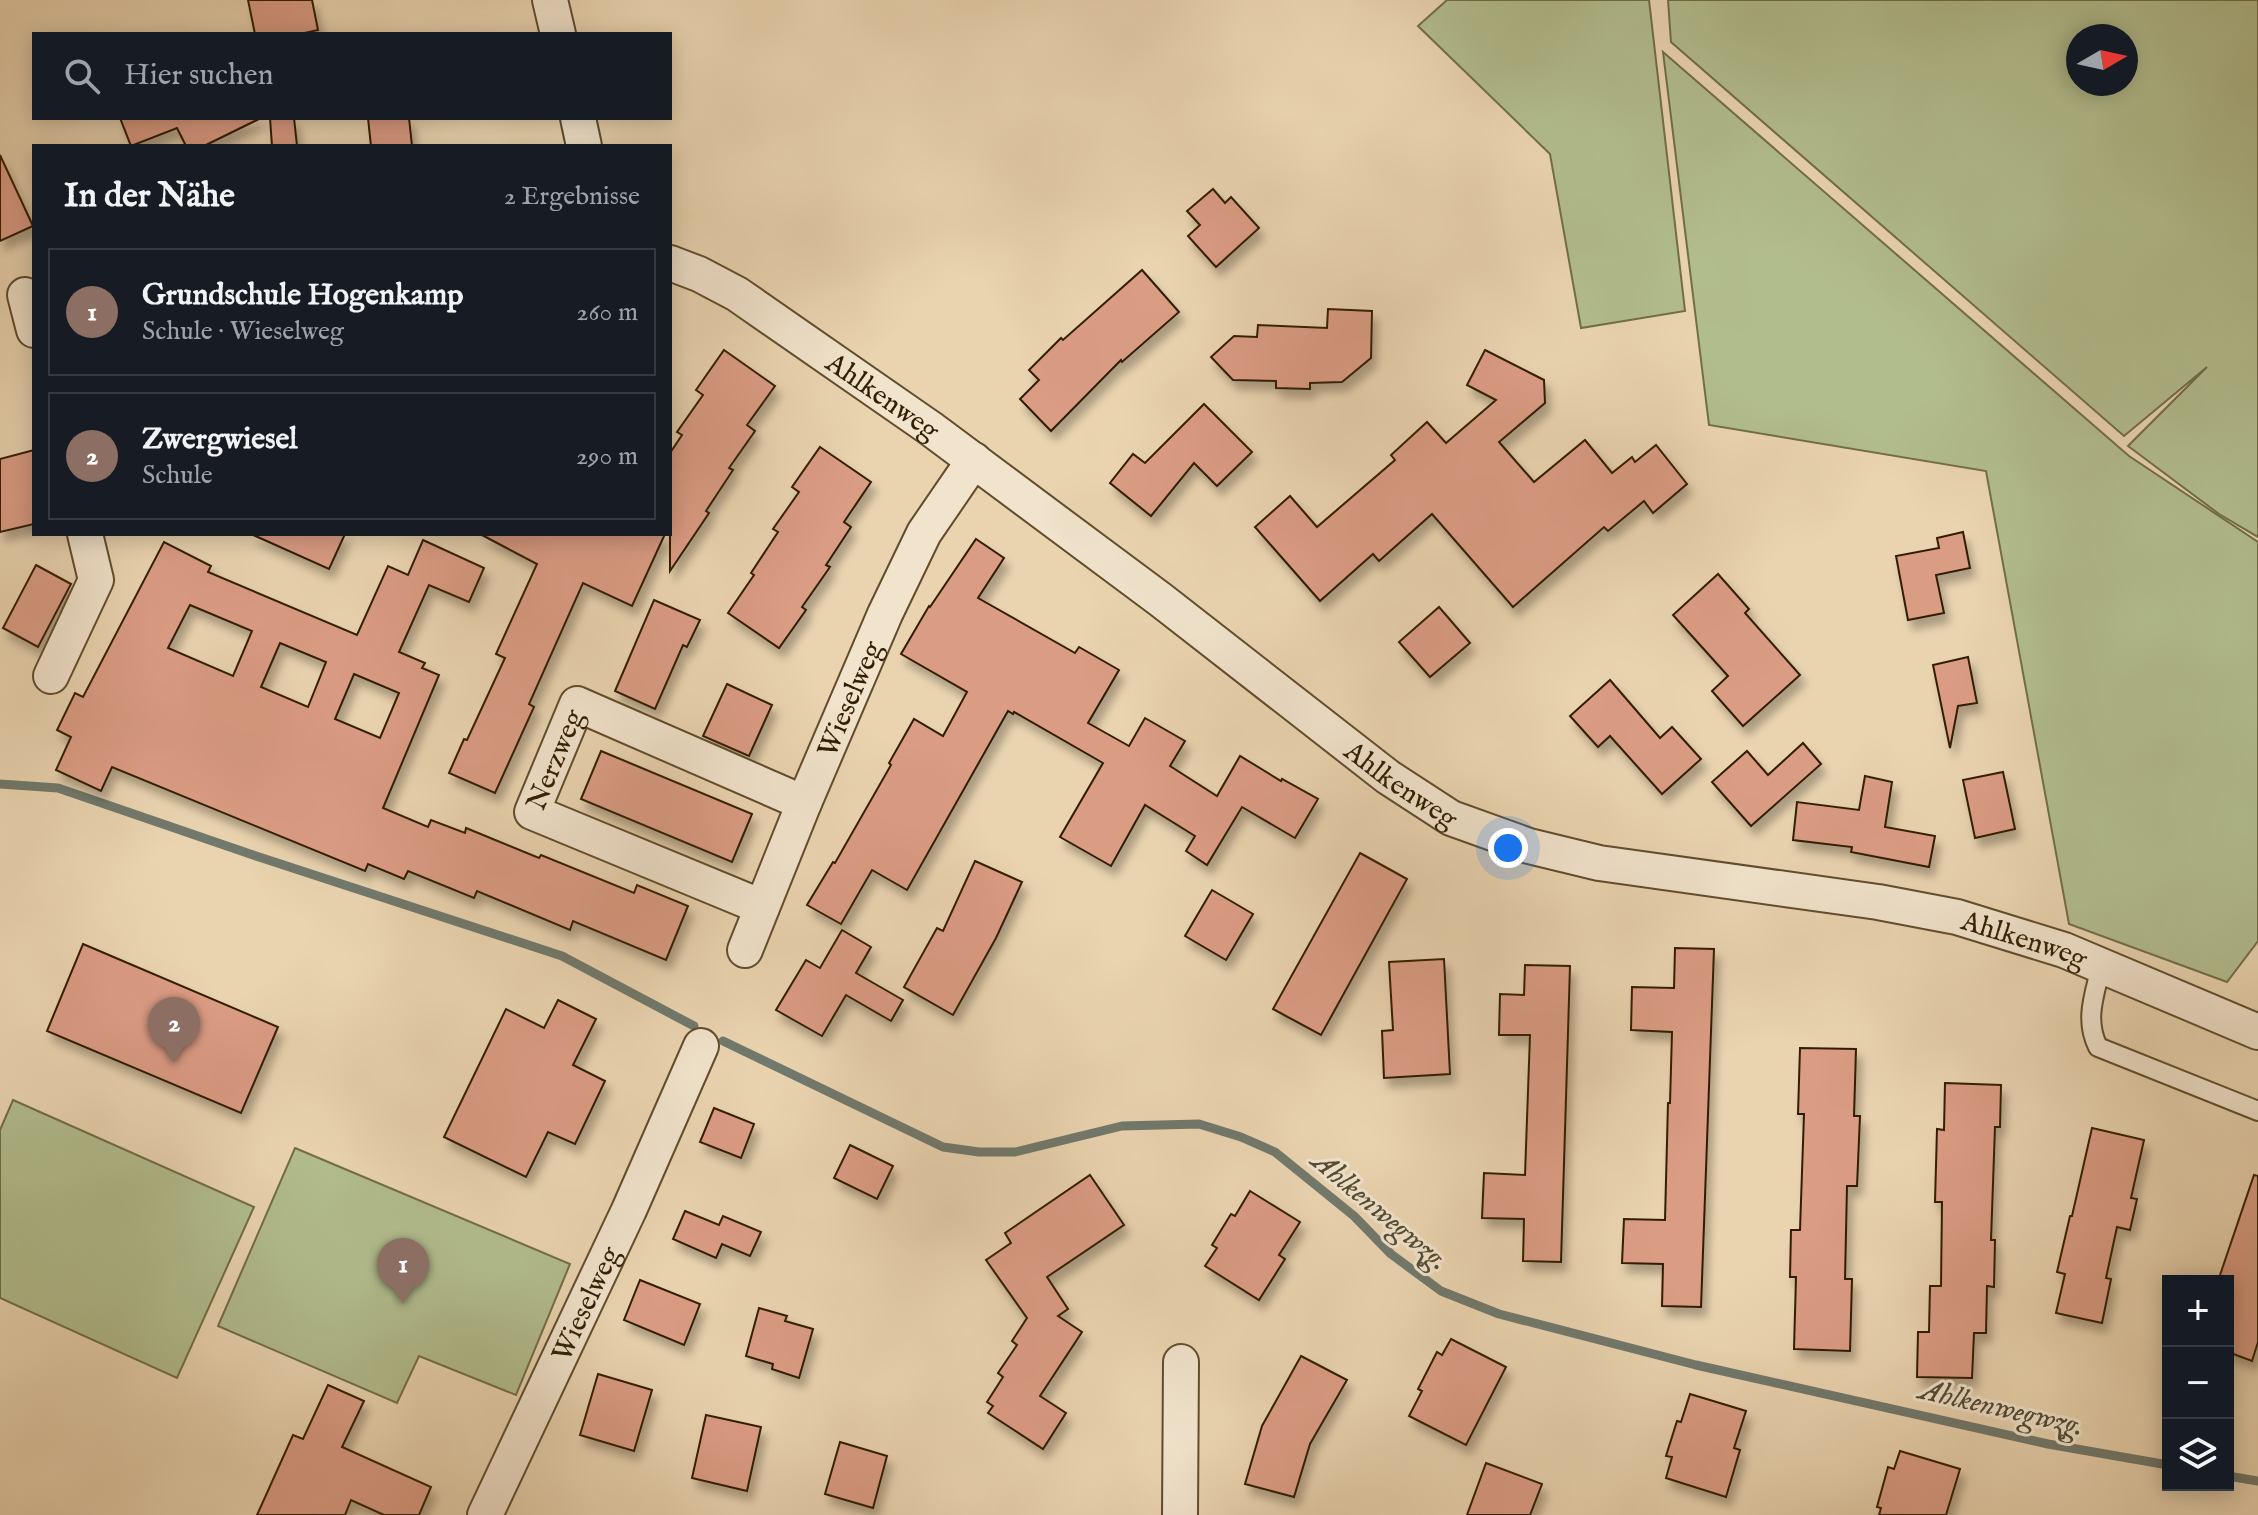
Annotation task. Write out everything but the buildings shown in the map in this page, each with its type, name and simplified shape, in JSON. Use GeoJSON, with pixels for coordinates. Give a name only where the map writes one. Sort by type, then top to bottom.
{"type":"FeatureCollection","features":[{"type":"Feature","properties":{"kind":"street"},"geometry":{"type":"LineString","coordinates":[[550,0],[558,32]]}},
{"type":"Feature","properties":{"kind":"street"},"geometry":{"type":"LineString","coordinates":[[578,120],[584,144]]}},
{"type":"Feature","properties":{"kind":"street","name":"Ahlkenweg"},"geometry":{"type":"LineString","coordinates":[[672,264],[737,294],[974,460],[1161,600],[1388,777],[1451,818],[1529,846],[1599,863],[1878,902],[1957,917],[2064,950],[2258,1032]]}},
{"type":"Feature","properties":{"kind":"street"},"geometry":{"type":"LineString","coordinates":[[20,296],[32,325]]}},
{"type":"Feature","properties":{"kind":"street","name":"Wieselweg"},"geometry":{"type":"LineString","coordinates":[[745,950],[885,614],[924,533],[974,460]]}},
{"type":"Feature","properties":{"kind":"street"},"geometry":{"type":"LineString","coordinates":[[51,676],[96,580],[85,536]]}},
{"type":"Feature","properties":{"kind":"street","name":"Nerzweg"},"geometry":{"type":"LineString","coordinates":[[762,907],[532,812],[577,704],[804,803]]}},
{"type":"Feature","properties":{"kind":"street","name":"Wieselweg"},"geometry":{"type":"LineString","coordinates":[[485,1515],[629,1210],[701,1046]]}},
{"type":"Feature","properties":{"kind":"street"},"geometry":{"type":"LineString","coordinates":[[1180,1515],[1181,1362]]}},
{"type":"Feature","properties":{"kind":"lane"},"geometry":{"type":"LineString","coordinates":[[2101,966],[2091,1011],[2092,1034],[2098,1047],[2258,1111]]}},
{"type":"Feature","properties":{"kind":"green space"},"geometry":{"type":"Polygon","coordinates":[[[1447,0],[1649,0],[1685,311],[1581,328],[1550,154],[1418,26],[1447,0]]]}},
{"type":"Feature","properties":{"kind":"green space"},"geometry":{"type":"Polygon","coordinates":[[[1668,0],[2258,0],[2258,537],[2219,514],[2128,446],[2207,367],[2124,436],[1671,42],[1668,0]]]}},
{"type":"Feature","properties":{"kind":"green space"},"geometry":{"type":"Polygon","coordinates":[[[1663,52],[2129,456],[2258,542],[2258,941],[2227,982],[2069,924],[1986,471],[1709,425],[1663,52]]]}},
{"type":"Feature","properties":{"kind":"green space"},"geometry":{"type":"Polygon","coordinates":[[[13,1100],[254,1207],[177,1378],[0,1298],[0,1130],[13,1100]]]}},
{"type":"Feature","properties":{"kind":"green space"},"geometry":{"type":"Polygon","coordinates":[[[295,1148],[570,1264],[516,1395],[419,1356],[397,1403],[218,1326],[295,1148]]]}},
{"type":"Feature","properties":{"kind":"waterway"},"geometry":{"type":"LineString","coordinates":[[0,784],[58,788],[562,956],[694,1026]]}},
{"type":"Feature","properties":{"kind":"waterway","name":"Ahlkenwegwzg."},"geometry":{"type":"LineString","coordinates":[[723,1041],[943,1147],[979,1152],[1015,1152],[1122,1126],[1199,1124],[1275,1152],[1354,1216],[1391,1254],[1441,1291],[1499,1314],[1696,1365],[2048,1444],[2162,1464]]}},
{"type":"Feature","properties":{"kind":"waterway","name":"Ahlkenwegwzg."},"geometry":{"type":"LineString","coordinates":[[2234,1477],[2258,1481]]}},
{"type":"Feature","properties":{"kind":"place","name":"Zwergwiesel"},"geometry":{"type":"Point","coordinates":[174,1063]}},
{"type":"Feature","properties":{"kind":"place","name":"Grundschule Hogenkamp"},"geometry":{"type":"Point","coordinates":[403,1304]}}]}
